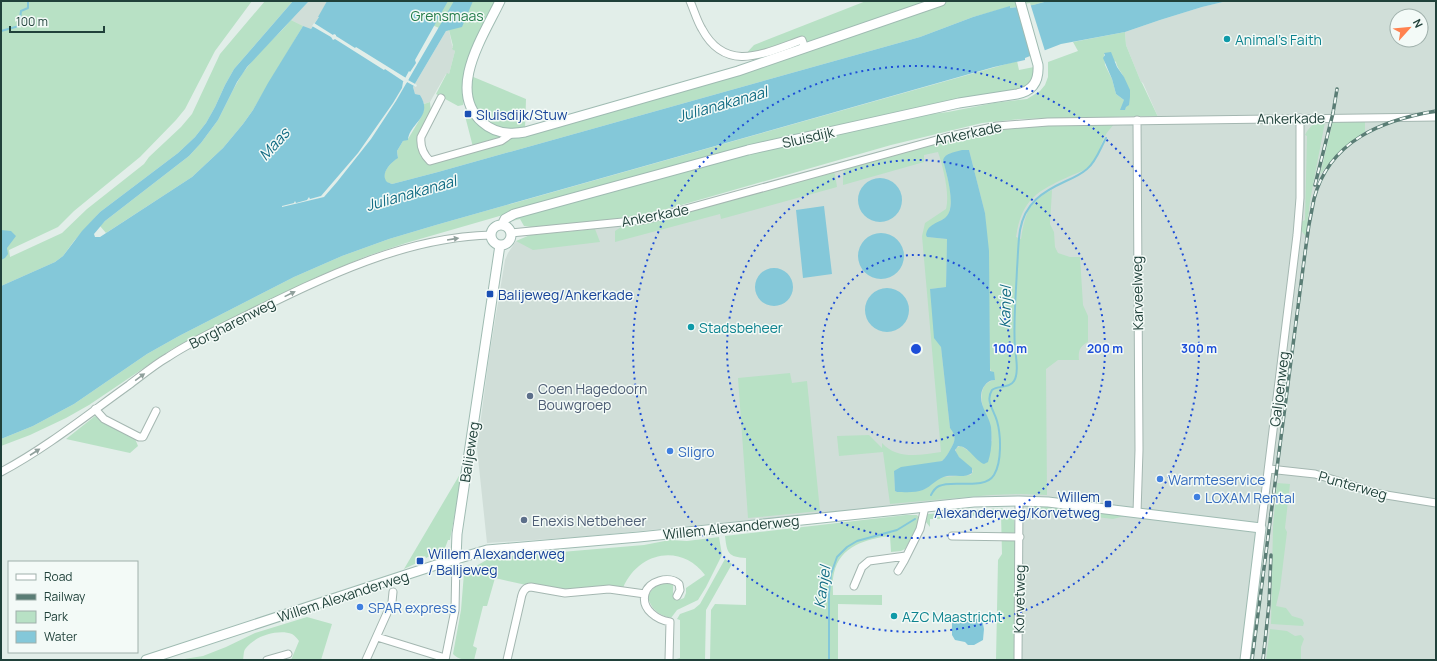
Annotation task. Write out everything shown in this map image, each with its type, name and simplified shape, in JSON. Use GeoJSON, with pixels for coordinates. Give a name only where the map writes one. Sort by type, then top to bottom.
{"type":"FeatureCollection","features":[{"type":"Feature","properties":{"kind":"street"},"geometry":{"type":"LineString","coordinates":[[500,1],[473,56],[467,78],[466,92],[471,108],[480,121],[494,130],[511,134],[525,132],[690,86],[941,1]]}},
{"type":"Feature","properties":{"kind":"street"},"geometry":{"type":"LineString","coordinates":[[690,1],[706,37],[713,45],[726,53],[742,57],[757,56],[802,40],[805,48]]}},
{"type":"Feature","properties":{"kind":"street","name":"Sluisdijk"},"geometry":{"type":"LineString","coordinates":[[502,225],[507,218],[514,214],[734,154],[959,103],[1022,93],[1033,86],[1036,82],[1038,77],[1038,65],[1020,1]]}},
{"type":"Feature","properties":{"kind":"street"},"geometry":{"type":"LineString","coordinates":[[441,98],[421,137],[426,156],[430,161],[501,141],[511,134]]}},
{"type":"Feature","properties":{"kind":"street","name":"Ankerkade"},"geometry":{"type":"LineString","coordinates":[[511,234],[643,220],[943,138],[997,126],[1048,122],[1137,120],[1436,117]]}},
{"type":"Feature","properties":{"kind":"street","name":"Galjoenweg"},"geometry":{"type":"LineString","coordinates":[[1245,660],[1297,235],[1300,198],[1300,118]]}},
{"type":"Feature","properties":{"kind":"street","name":"Karveelweg"},"geometry":{"type":"LineString","coordinates":[[1137,120],[1139,450],[1137,513]]}},
{"type":"Feature","properties":{"kind":"street"},"geometry":{"type":"LineString","coordinates":[[502,225],[508,227],[511,234],[508,242],[504,245],[500,245],[494,242],[491,232],[494,227],[502,225]]}},
{"type":"Feature","properties":{"kind":"street","name":"Borgharenweg"},"geometry":{"type":"LineString","coordinates":[[1,472],[39,449],[168,356],[300,289],[354,266],[391,253],[451,239],[491,235]]}},
{"type":"Feature","properties":{"kind":"street","name":"Balijeweg"},"geometry":{"type":"LineString","coordinates":[[445,659],[455,610],[457,534],[500,245]]}},
{"type":"Feature","properties":{"kind":"street"},"geometry":{"type":"LineString","coordinates":[[95,409],[104,419],[139,437],[143,437],[156,411]]}},
{"type":"Feature","properties":{"kind":"street","name":"Punterweg"},"geometry":{"type":"LineString","coordinates":[[1269,469],[1315,474],[1380,494],[1436,503]]}},
{"type":"Feature","properties":{"kind":"street","name":"Korvetweg"},"geometry":{"type":"LineString","coordinates":[[1018,660],[1020,501]]}},
{"type":"Feature","properties":{"kind":"street","name":"Willem Alexanderweg"},"geometry":{"type":"LineString","coordinates":[[146,660],[487,550],[639,537],[974,502],[1048,502],[1261,528]]}},
{"type":"Feature","properties":{"kind":"street"},"geometry":{"type":"LineString","coordinates":[[898,571],[920,529],[925,507]]}},
{"type":"Feature","properties":{"kind":"street"},"geometry":{"type":"LineString","coordinates":[[952,536],[1020,537]]}},
{"type":"Feature","properties":{"kind":"street"},"geometry":{"type":"LineString","coordinates":[[854,586],[862,567],[870,561],[906,556]]}},
{"type":"Feature","properties":{"kind":"street"},"geometry":{"type":"LineString","coordinates":[[669,660],[670,622],[657,618],[652,614],[645,600],[645,594],[656,583],[663,580],[671,580],[677,582],[680,587],[677,596]]}},
{"type":"Feature","properties":{"kind":"street"},"geometry":{"type":"LineString","coordinates":[[507,660],[521,599],[526,588],[531,587],[565,593],[609,589],[645,594]]}},
{"type":"Feature","properties":{"kind":"street"},"geometry":{"type":"LineString","coordinates":[[366,660],[392,602],[393,592]]}},
{"type":"Feature","properties":{"kind":"street"},"geometry":{"type":"LineString","coordinates":[[377,637],[445,659]]}},
{"type":"Feature","properties":{"kind":"street"},"geometry":{"type":"LineString","coordinates":[[267,660],[288,654],[286,660]]}},
{"type":"Feature","properties":{"kind":"shaded area"},"geometry":{"type":"Polygon","coordinates":[[[309,1],[327,1],[310,30],[291,20],[309,1]]]}},
{"type":"Feature","properties":{"kind":"shaded area"},"geometry":{"type":"Polygon","coordinates":[[[1227,1],[1436,1],[1436,660],[1018,660],[1023,497],[974,498],[580,537],[487,543],[477,448],[489,357],[505,260],[516,241],[595,229],[869,155],[1158,117],[1143,83],[1141,82],[1126,45],[1125,32],[1160,20],[1227,1]]]}},
{"type":"Feature","properties":{"kind":"shaded area"},"geometry":{"type":"Polygon","coordinates":[[[449,30],[453,46],[452,48],[455,51],[449,74],[446,74],[430,102],[424,104],[420,95],[415,94],[413,87],[446,31],[449,30]]]}},
{"type":"Feature","properties":{"kind":"green space"},"geometry":{"type":"Polygon","coordinates":[[[1,1],[252,1],[215,51],[185,109],[176,120],[140,157],[74,211],[58,227],[9,250],[10,257],[62,233],[87,209],[144,164],[149,157],[181,127],[192,114],[220,54],[265,1],[293,1],[234,69],[206,123],[195,137],[178,153],[100,212],[74,241],[63,256],[55,262],[1,286],[1,1]]]}},
{"type":"Feature","properties":{"kind":"green space","name":"Grensmaas"},"geometry":{"type":"Polygon","coordinates":[[[377,1],[496,1],[465,71],[462,82],[464,100],[463,105],[458,106],[436,94],[447,73],[449,74],[455,51],[452,49],[453,46],[449,30],[446,31],[377,1]]]}},
{"type":"Feature","properties":{"kind":"green space"},"geometry":{"type":"Polygon","coordinates":[[[866,1],[1048,1],[1033,5],[1009,7],[973,17],[920,37],[438,172],[392,184],[386,182],[384,175],[385,172],[392,162],[398,157],[397,151],[403,141],[408,139],[420,119],[424,110],[424,104],[430,102],[431,113],[418,142],[423,158],[428,163],[723,80],[760,60],[740,60],[754,45],[866,1]]]}},
{"type":"Feature","properties":{"kind":"green space"},"geometry":{"type":"Polygon","coordinates":[[[291,20],[303,26],[253,110],[223,148],[192,177],[106,233],[100,226],[105,221],[189,156],[201,143],[218,120],[242,74],[256,56],[291,20]]]}},
{"type":"Feature","properties":{"kind":"green space"},"geometry":{"type":"Polygon","coordinates":[[[1125,32],[1126,45],[1141,82],[1158,117],[1020,119],[982,123],[891,145],[657,212],[622,219],[531,227],[524,226],[520,219],[512,221],[514,218],[727,157],[906,117],[948,112],[994,103],[1027,99],[1040,91],[1045,85],[1048,77],[1048,62],[1078,51],[1073,42],[1125,32]],[[1104,54],[1105,65],[1112,79],[1116,94],[1124,100],[1125,110],[1127,93],[1126,84],[1116,62],[1104,54]]]}},
{"type":"Feature","properties":{"kind":"green space"},"geometry":{"type":"Polygon","coordinates":[[[1017,61],[1019,70],[1034,67],[1034,78],[1022,89],[943,102],[825,129],[555,200],[406,243],[367,256],[315,278],[206,331],[172,349],[89,405],[66,418],[30,435],[1,446],[1,439],[33,426],[74,404],[147,354],[179,336],[294,277],[342,256],[389,239],[436,225],[1017,61]]]}},
{"type":"Feature","properties":{"kind":"green space"},"geometry":{"type":"Polygon","coordinates":[[[471,76],[526,99],[525,129],[507,130],[489,123],[477,111],[471,99],[471,76]]]}},
{"type":"Feature","properties":{"kind":"green space"},"geometry":{"type":"Polygon","coordinates":[[[464,112],[471,116],[478,124],[502,136],[501,139],[473,147],[464,112]]]}},
{"type":"Feature","properties":{"kind":"green space"},"geometry":{"type":"Polygon","coordinates":[[[1365,120],[1365,132],[1340,151],[1320,175],[1333,121],[1365,120]]]}},
{"type":"Feature","properties":{"kind":"green space"},"geometry":{"type":"Polygon","coordinates":[[[1325,122],[1310,201],[1306,237],[1301,230],[1301,222],[1305,220],[1307,136],[1305,135],[1313,125],[1325,122]]]}},
{"type":"Feature","properties":{"kind":"green space"},"geometry":{"type":"Polygon","coordinates":[[[1114,124],[1105,136],[1096,158],[1090,166],[1058,181],[1033,198],[1022,214],[1016,237],[1021,239],[1026,216],[1033,204],[1052,190],[1050,224],[1054,232],[1055,247],[1058,253],[1070,257],[1080,257],[1083,305],[1088,316],[1088,342],[1080,349],[1079,360],[1058,360],[1046,369],[1047,495],[991,495],[890,504],[883,452],[839,456],[837,436],[869,435],[882,448],[882,443],[895,452],[902,454],[917,455],[941,452],[922,236],[925,223],[946,209],[947,188],[938,152],[924,155],[924,162],[843,185],[843,173],[849,164],[978,130],[1028,125],[1114,124]],[[969,150],[948,154],[943,160],[950,188],[950,210],[947,217],[940,221],[927,237],[947,239],[946,287],[930,289],[941,347],[950,428],[954,434],[954,441],[948,454],[942,461],[894,471],[895,491],[897,492],[923,490],[942,477],[971,475],[973,471],[956,454],[956,448],[961,446],[970,452],[992,441],[990,424],[982,403],[984,387],[990,381],[995,380],[990,368],[985,213],[969,150]]]}},
{"type":"Feature","properties":{"kind":"green space"},"geometry":{"type":"Polygon","coordinates":[[[830,170],[835,174],[837,187],[721,219],[720,214],[615,242],[615,231],[621,227],[668,216],[830,170]]]}},
{"type":"Feature","properties":{"kind":"green space"},"geometry":{"type":"Polygon","coordinates":[[[595,229],[600,242],[533,250],[516,241],[530,235],[595,229]]]}},
{"type":"Feature","properties":{"kind":"green space"},"geometry":{"type":"Polygon","coordinates":[[[790,373],[792,383],[807,381],[820,511],[748,518],[738,378],[790,373]]]}},
{"type":"Feature","properties":{"kind":"green space"},"geometry":{"type":"Polygon","coordinates":[[[95,416],[134,436],[138,446],[130,453],[66,439],[95,416]]]}},
{"type":"Feature","properties":{"kind":"green space"},"geometry":{"type":"Polygon","coordinates":[[[463,469],[450,540],[448,540],[445,548],[426,558],[425,556],[418,559],[419,562],[404,569],[463,469]]]}},
{"type":"Feature","properties":{"kind":"green space"},"geometry":{"type":"Polygon","coordinates":[[[1277,483],[1290,484],[1285,528],[1287,532],[1280,589],[1276,606],[1286,608],[1292,616],[1302,619],[1304,623],[1303,626],[1271,624],[1273,526],[1277,483]]]}},
{"type":"Feature","properties":{"kind":"green space"},"geometry":{"type":"Polygon","coordinates":[[[1039,505],[1125,516],[1113,519],[1030,509],[1032,506],[1039,505]]]}},
{"type":"Feature","properties":{"kind":"green space"},"geometry":{"type":"Polygon","coordinates":[[[1001,508],[1012,512],[1014,515],[1016,561],[1014,660],[996,660],[998,560],[1002,554],[1001,514],[951,517],[951,519],[930,519],[930,527],[926,522],[926,516],[928,514],[1001,508]]]}},
{"type":"Feature","properties":{"kind":"green space"},"geometry":{"type":"Polygon","coordinates":[[[917,515],[920,519],[920,523],[905,549],[891,552],[890,536],[872,539],[848,550],[837,564],[833,578],[833,595],[882,595],[882,605],[838,604],[838,660],[710,660],[711,610],[715,604],[746,605],[746,558],[735,557],[730,553],[725,536],[917,515]]]}},
{"type":"Feature","properties":{"kind":"green space"},"geometry":{"type":"Polygon","coordinates":[[[719,537],[722,555],[706,587],[698,600],[677,610],[671,618],[656,611],[649,601],[648,596],[656,586],[661,583],[668,582],[673,585],[673,595],[675,599],[679,600],[684,598],[686,588],[705,575],[695,565],[684,558],[661,556],[649,560],[639,566],[630,576],[623,588],[566,590],[528,583],[526,585],[495,578],[487,606],[483,606],[473,646],[477,648],[474,660],[462,659],[453,654],[461,610],[464,573],[490,558],[644,545],[670,540],[687,541],[719,537]]]}},
{"type":"Feature","properties":{"kind":"green space"},"geometry":{"type":"Polygon","coordinates":[[[725,559],[732,564],[706,610],[705,660],[672,660],[680,658],[680,620],[677,619],[680,614],[694,609],[700,604],[725,559]]]}},
{"type":"Feature","properties":{"kind":"green space"},"geometry":{"type":"Polygon","coordinates":[[[307,617],[332,624],[321,660],[291,660],[299,641],[292,634],[280,632],[255,640],[244,651],[243,660],[178,660],[203,656],[255,633],[307,617]]]}},
{"type":"Feature","properties":{"kind":"green space"},"geometry":{"type":"Polygon","coordinates":[[[1270,629],[1287,631],[1295,636],[1301,635],[1304,639],[1301,647],[1301,660],[1266,660],[1270,629]]]}},
{"type":"Feature","properties":{"kind":"water"},"geometry":{"type":"Polygon","coordinates":[[[293,1],[309,1],[247,67],[237,82],[218,120],[201,143],[189,156],[105,221],[94,234],[95,237],[100,237],[192,177],[223,148],[253,110],[303,26],[311,29],[327,1],[448,1],[415,60],[416,63],[410,72],[409,71],[403,82],[402,88],[358,153],[321,196],[310,199],[309,197],[307,200],[296,203],[295,201],[294,203],[282,207],[324,197],[337,182],[371,139],[396,101],[454,1],[473,1],[462,27],[446,31],[413,87],[415,94],[420,95],[424,103],[423,114],[409,134],[408,140],[403,141],[397,151],[398,158],[385,172],[385,179],[387,182],[392,184],[920,37],[973,17],[1010,6],[1010,8],[1033,5],[1048,1],[1227,1],[1202,7],[1125,32],[1061,44],[1025,58],[1025,60],[994,67],[389,239],[342,256],[294,277],[179,336],[147,354],[74,404],[33,426],[1,439],[1,286],[55,262],[63,256],[82,231],[100,212],[178,153],[195,137],[206,123],[234,69],[293,1]]]}},
{"type":"Feature","properties":{"kind":"water"},"geometry":{"type":"Polygon","coordinates":[[[1111,52],[1117,67],[1130,90],[1129,105],[1125,110],[1120,110],[1124,100],[1116,94],[1112,79],[1103,58],[1105,55],[1104,53],[1111,52]]]}},
{"type":"Feature","properties":{"kind":"water"},"geometry":{"type":"Polygon","coordinates":[[[962,150],[969,150],[985,213],[989,251],[990,371],[994,372],[995,380],[989,381],[985,385],[981,393],[981,399],[991,427],[992,440],[990,453],[988,462],[984,464],[977,460],[965,448],[958,446],[955,450],[959,457],[972,468],[972,473],[963,476],[943,477],[920,491],[897,492],[895,491],[894,471],[901,467],[942,461],[948,454],[954,441],[954,434],[950,428],[941,347],[934,338],[930,289],[946,287],[947,239],[927,237],[926,235],[931,226],[946,217],[951,206],[950,189],[943,160],[948,154],[962,150]]]}},
{"type":"Feature","properties":{"kind":"water"},"geometry":{"type":"Polygon","coordinates":[[[880,178],[892,182],[898,188],[902,200],[898,212],[892,218],[880,222],[868,218],[862,212],[858,200],[862,188],[868,182],[880,178]]]}},
{"type":"Feature","properties":{"kind":"water"},"geometry":{"type":"Polygon","coordinates":[[[824,206],[832,274],[803,278],[796,210],[824,206]]]}},
{"type":"Feature","properties":{"kind":"water"},"geometry":{"type":"Polygon","coordinates":[[[1,230],[11,231],[16,236],[7,248],[8,254],[1,260],[1,230]]]}},
{"type":"Feature","properties":{"kind":"water"},"geometry":{"type":"Polygon","coordinates":[[[881,233],[894,237],[900,243],[904,256],[900,269],[894,275],[881,279],[868,275],[862,269],[858,256],[862,243],[868,237],[881,233]]]}},
{"type":"Feature","properties":{"kind":"water"},"geometry":{"type":"Polygon","coordinates":[[[770,268],[778,268],[788,273],[792,280],[792,294],[788,301],[778,306],[770,306],[760,301],[758,298],[755,291],[755,283],[760,273],[763,271],[770,268]]]}},
{"type":"Feature","properties":{"kind":"water"},"geometry":{"type":"Polygon","coordinates":[[[883,288],[891,288],[903,294],[909,306],[909,314],[903,326],[891,332],[883,332],[871,326],[865,314],[865,306],[871,294],[883,288]]]}},
{"type":"Feature","properties":{"kind":"water"},"geometry":{"type":"Polygon","coordinates":[[[952,618],[982,619],[984,629],[983,640],[974,645],[968,645],[965,642],[955,640],[952,635],[952,618]]]}},
{"type":"Feature","properties":{"kind":"pier"},"geometry":{"type":"Polygon","coordinates":[[[1030,3],[1045,51],[1031,57],[1018,5],[1030,3]]]}},
{"type":"Feature","properties":{"kind":"pier"},"geometry":{"type":"Polygon","coordinates":[[[314,23],[406,78],[409,78],[408,80],[417,85],[416,87],[407,82],[406,83],[385,69],[384,70],[335,39],[333,40],[331,37],[312,26],[314,23]]]}},
{"type":"Feature","properties":{"kind":"waterway"},"geometry":{"type":"LineString","coordinates":[[1,31],[19,26],[21,11],[28,8],[28,1]]}},
{"type":"Feature","properties":{"kind":"waterway","name":"Kanjel"},"geometry":{"type":"LineString","coordinates":[[931,495],[936,488],[945,484],[976,484],[989,480],[997,470],[1000,456],[1000,441],[997,421],[989,398],[992,390],[1009,385],[1016,378],[1017,365],[1014,338],[1015,309],[1019,240],[1022,221],[1030,206],[1042,194],[1079,175],[1090,166],[1106,138]]}},
{"type":"Feature","properties":{"kind":"waterway","name":"Kanjel"},"geometry":{"type":"LineString","coordinates":[[829,660],[829,593],[831,574],[837,557],[847,547],[857,541],[897,530],[915,519]]}},
{"type":"Feature","properties":{"kind":"railway"},"geometry":{"type":"LineString","coordinates":[[1315,185],[1333,113],[1337,89]]}},
{"type":"Feature","properties":{"kind":"railway"},"geometry":{"type":"LineString","coordinates":[[1252,660],[1307,240],[1314,199],[1321,179],[1332,162],[1345,148],[1360,137],[1396,120],[1436,111]]}},
{"type":"Feature","properties":{"kind":"railway"},"geometry":{"type":"LineString","coordinates":[[1263,660],[1269,604],[1271,555]]}},
{"type":"Feature","properties":{"kind":"place","name":"Animal's Faith"},"geometry":{"type":"Point","coordinates":[1227,39]}},
{"type":"Feature","properties":{"kind":"place","name":"Sluisdijk/Stuw"},"geometry":{"type":"Point","coordinates":[468,114]}},
{"type":"Feature","properties":{"kind":"place","name":"Balijeweg/Ankerkade"},"geometry":{"type":"Point","coordinates":[490,294]}},
{"type":"Feature","properties":{"kind":"place","name":"Stadsbeheer"},"geometry":{"type":"Point","coordinates":[691,327]}},
{"type":"Feature","properties":{"kind":"place","name":"Coen Hagedoorn Bouwgroep"},"geometry":{"type":"Point","coordinates":[530,396]}},
{"type":"Feature","properties":{"kind":"place","name":"Sligro"},"geometry":{"type":"Point","coordinates":[670,451]}},
{"type":"Feature","properties":{"kind":"place","name":"Warmteservice"},"geometry":{"type":"Point","coordinates":[1160,479]}},
{"type":"Feature","properties":{"kind":"place","name":"LOXAM Rental"},"geometry":{"type":"Point","coordinates":[1197,497]}},
{"type":"Feature","properties":{"kind":"place","name":"Willem Alexanderweg/Korvetweg"},"geometry":{"type":"Point","coordinates":[1108,504]}},
{"type":"Feature","properties":{"kind":"place","name":"Enexis Netbeheer"},"geometry":{"type":"Point","coordinates":[524,520]}},
{"type":"Feature","properties":{"kind":"place","name":"Willem Alexanderweg / Balijeweg"},"geometry":{"type":"Point","coordinates":[420,561]}},
{"type":"Feature","properties":{"kind":"place","name":"SPAR express"},"geometry":{"type":"Point","coordinates":[360,607]}},
{"type":"Feature","properties":{"kind":"place","name":"AZC Maastricht"},"geometry":{"type":"Point","coordinates":[894,616]}},
{"type":"Feature","properties":{"kind":"water label","name":"Julianakanaal"},"geometry":{"type":"Point","coordinates":[722,104]}},
{"type":"Feature","properties":{"kind":"water label","name":"Maas"},"geometry":{"type":"Point","coordinates":[274,144]}},
{"type":"Feature","properties":{"kind":"water label","name":"Julianakanaal"},"geometry":{"type":"Point","coordinates":[411,193]}}]}
